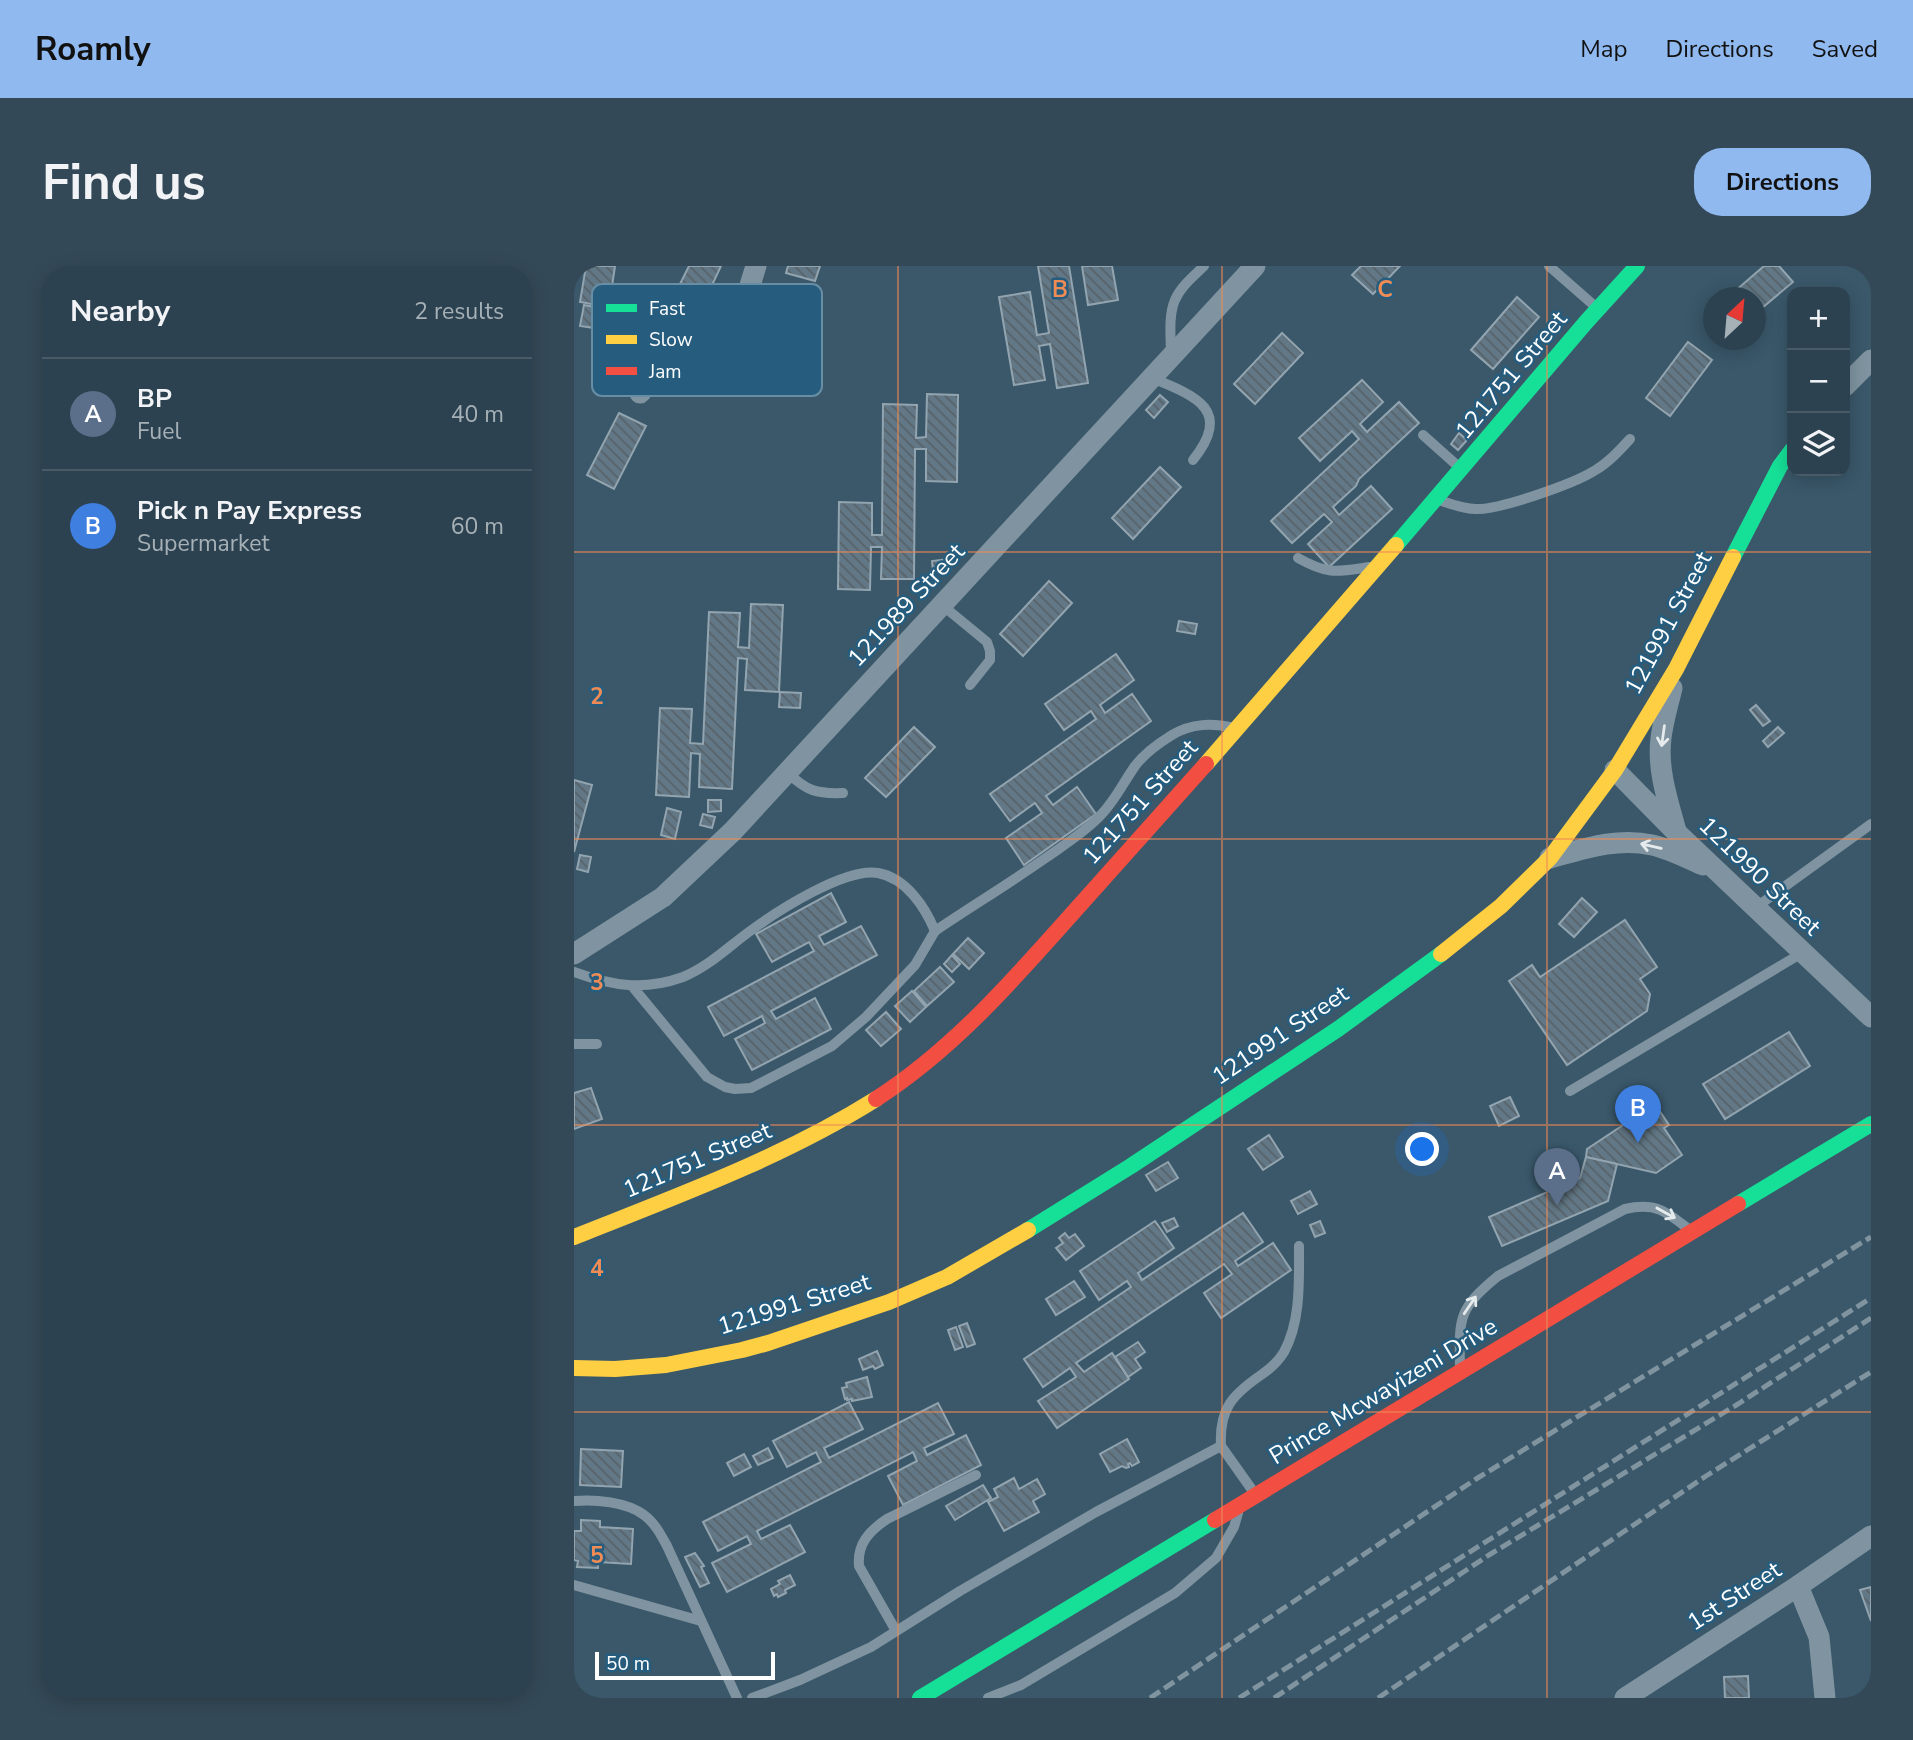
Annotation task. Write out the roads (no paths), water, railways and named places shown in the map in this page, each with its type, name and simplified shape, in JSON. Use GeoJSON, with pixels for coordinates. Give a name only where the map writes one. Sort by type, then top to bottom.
{"type":"FeatureCollection","features":[{"type":"Feature","properties":{"kind":"street"},"geometry":{"type":"LineString","coordinates":[[751,284],[757,266]]}},
{"type":"Feature","properties":{"kind":"street","name":"121989 Street"},"geometry":{"type":"LineString","coordinates":[[574,954],[663,897],[733,831],[1255,266]]}},
{"type":"Feature","properties":{"kind":"street","name":"121751 Street"},"geometry":{"type":"LineString","coordinates":[[574,1237],[720,1179],[805,1139],[891,1089],[957,1037],[999,996],[1236,729],[1633,267]]}},
{"type":"Feature","properties":{"kind":"street"},"geometry":{"type":"LineString","coordinates":[[1850,381],[1871,360]]}},
{"type":"Feature","properties":{"kind":"street","name":"121991 Street"},"geometry":{"type":"LineString","coordinates":[[574,1368],[615,1369],[666,1364],[742,1350],[890,1302],[947,1277],[1087,1195],[1338,1029],[1461,940],[1502,906],[1550,858],[1615,770],[1676,669],[1762,499],[1787,457]]}},
{"type":"Feature","properties":{"kind":"street"},"geometry":{"type":"LineString","coordinates":[[1676,669],[1661,737],[1660,760],[1663,783],[1677,833]]}},
{"type":"Feature","properties":{"kind":"street","name":"121990 Street"},"geometry":{"type":"LineString","coordinates":[[1615,770],[1677,833],[1871,1017]]}},
{"type":"Feature","properties":{"kind":"street"},"geometry":{"type":"LineString","coordinates":[[1550,858],[1600,844],[1634,842],[1667,850],[1715,869]]}},
{"type":"Feature","properties":{"kind":"street","name":"Prince Mcwayizeni Drive"},"geometry":{"type":"LineString","coordinates":[[920,1698],[1871,1124]]}},
{"type":"Feature","properties":{"kind":"street","name":"1st Street"},"geometry":{"type":"LineString","coordinates":[[1625,1698],[1871,1536]]}},
{"type":"Feature","properties":{"kind":"street"},"geometry":{"type":"LineString","coordinates":[[1798,1586],[1819,1637],[1825,1698]]}},
{"type":"Feature","properties":{"kind":"lane"},"geometry":{"type":"LineString","coordinates":[[1171,358],[1174,301],[1184,286],[1204,266]]}},
{"type":"Feature","properties":{"kind":"lane"},"geometry":{"type":"LineString","coordinates":[[1549,266],[1597,309]]}},
{"type":"Feature","properties":{"kind":"lane"},"geometry":{"type":"LineString","coordinates":[[1152,379],[1188,393],[1207,411],[1210,427],[1208,438],[1193,460]]}},
{"type":"Feature","properties":{"kind":"lane"},"geometry":{"type":"LineString","coordinates":[[1423,435],[1461,470]]}},
{"type":"Feature","properties":{"kind":"lane"},"geometry":{"type":"LineString","coordinates":[[1436,499],[1474,509],[1510,503],[1593,471],[1612,458],[1630,439]]}},
{"type":"Feature","properties":{"kind":"lane"},"geometry":{"type":"LineString","coordinates":[[1298,558],[1320,569],[1335,572],[1379,565]]}},
{"type":"Feature","properties":{"kind":"lane"},"geometry":{"type":"LineString","coordinates":[[942,605],[979,635],[988,646],[990,660],[970,685]]}},
{"type":"Feature","properties":{"kind":"lane"},"geometry":{"type":"LineString","coordinates":[[632,986],[707,1077],[725,1087],[751,1088],[832,1046],[866,1017],[915,965],[935,931],[1033,867],[1098,819],[1148,752],[1174,734],[1205,724],[1236,729]]}},
{"type":"Feature","properties":{"kind":"lane"},"geometry":{"type":"LineString","coordinates":[[787,772],[808,790],[843,793]]}},
{"type":"Feature","properties":{"kind":"lane"},"geometry":{"type":"LineString","coordinates":[[1755,908],[1871,824]]}},
{"type":"Feature","properties":{"kind":"lane"},"geometry":{"type":"LineString","coordinates":[[574,972],[606,982],[632,986],[668,981],[694,972],[792,904],[845,877],[874,872],[900,883],[911,893],[923,906],[935,931]]}},
{"type":"Feature","properties":{"kind":"lane"},"geometry":{"type":"LineString","coordinates":[[1570,1091],[1802,953]]}},
{"type":"Feature","properties":{"kind":"lane"},"geometry":{"type":"LineString","coordinates":[[574,1044],[597,1044]]}},
{"type":"Feature","properties":{"kind":"lane"},"geometry":{"type":"LineString","coordinates":[[1460,1371],[1461,1320],[1466,1308],[1480,1291],[1498,1276],[1613,1214],[1632,1208],[1648,1206],[1660,1209],[1692,1231]]}},
{"type":"Feature","properties":{"kind":"lane"},"geometry":{"type":"LineString","coordinates":[[988,1698],[1021,1685],[1175,1593],[1202,1572],[1222,1549],[1249,1499],[1221,1446],[1222,1419],[1231,1399],[1270,1369],[1284,1351],[1296,1312],[1299,1246]]}},
{"type":"Feature","properties":{"kind":"lane"},"geometry":{"type":"LineString","coordinates":[[752,1698],[800,1681],[871,1647],[960,1591],[1085,1519],[1221,1446]]}},
{"type":"Feature","properties":{"kind":"lane"},"geometry":{"type":"LineString","coordinates":[[896,1631],[859,1566],[859,1555],[865,1539],[876,1526],[887,1519],[976,1475]]}},
{"type":"Feature","properties":{"kind":"lane"},"geometry":{"type":"LineString","coordinates":[[574,1501],[596,1501],[625,1506],[643,1513],[656,1527],[737,1698]]}},
{"type":"Feature","properties":{"kind":"lane"},"geometry":{"type":"LineString","coordinates":[[574,1585],[701,1621]]}},
{"type":"Feature","properties":{"kind":"railway"},"geometry":{"type":"LineString","coordinates":[[1150,1698],[1476,1479],[1871,1237]]}},
{"type":"Feature","properties":{"kind":"railway"},"geometry":{"type":"LineString","coordinates":[[1239,1698],[1871,1298]]}},
{"type":"Feature","properties":{"kind":"railway"},"geometry":{"type":"LineString","coordinates":[[1274,1698],[1489,1555],[1738,1404],[1871,1318]]}},
{"type":"Feature","properties":{"kind":"railway"},"geometry":{"type":"LineString","coordinates":[[1378,1698],[1706,1476],[1871,1372]]}},
{"type":"Feature","properties":{"kind":"place","name":"Pick n Pay Express"},"geometry":{"type":"Point","coordinates":[1638,1143]}},
{"type":"Feature","properties":{"kind":"place","name":"BP"},"geometry":{"type":"Point","coordinates":[1557,1206]}}]}
